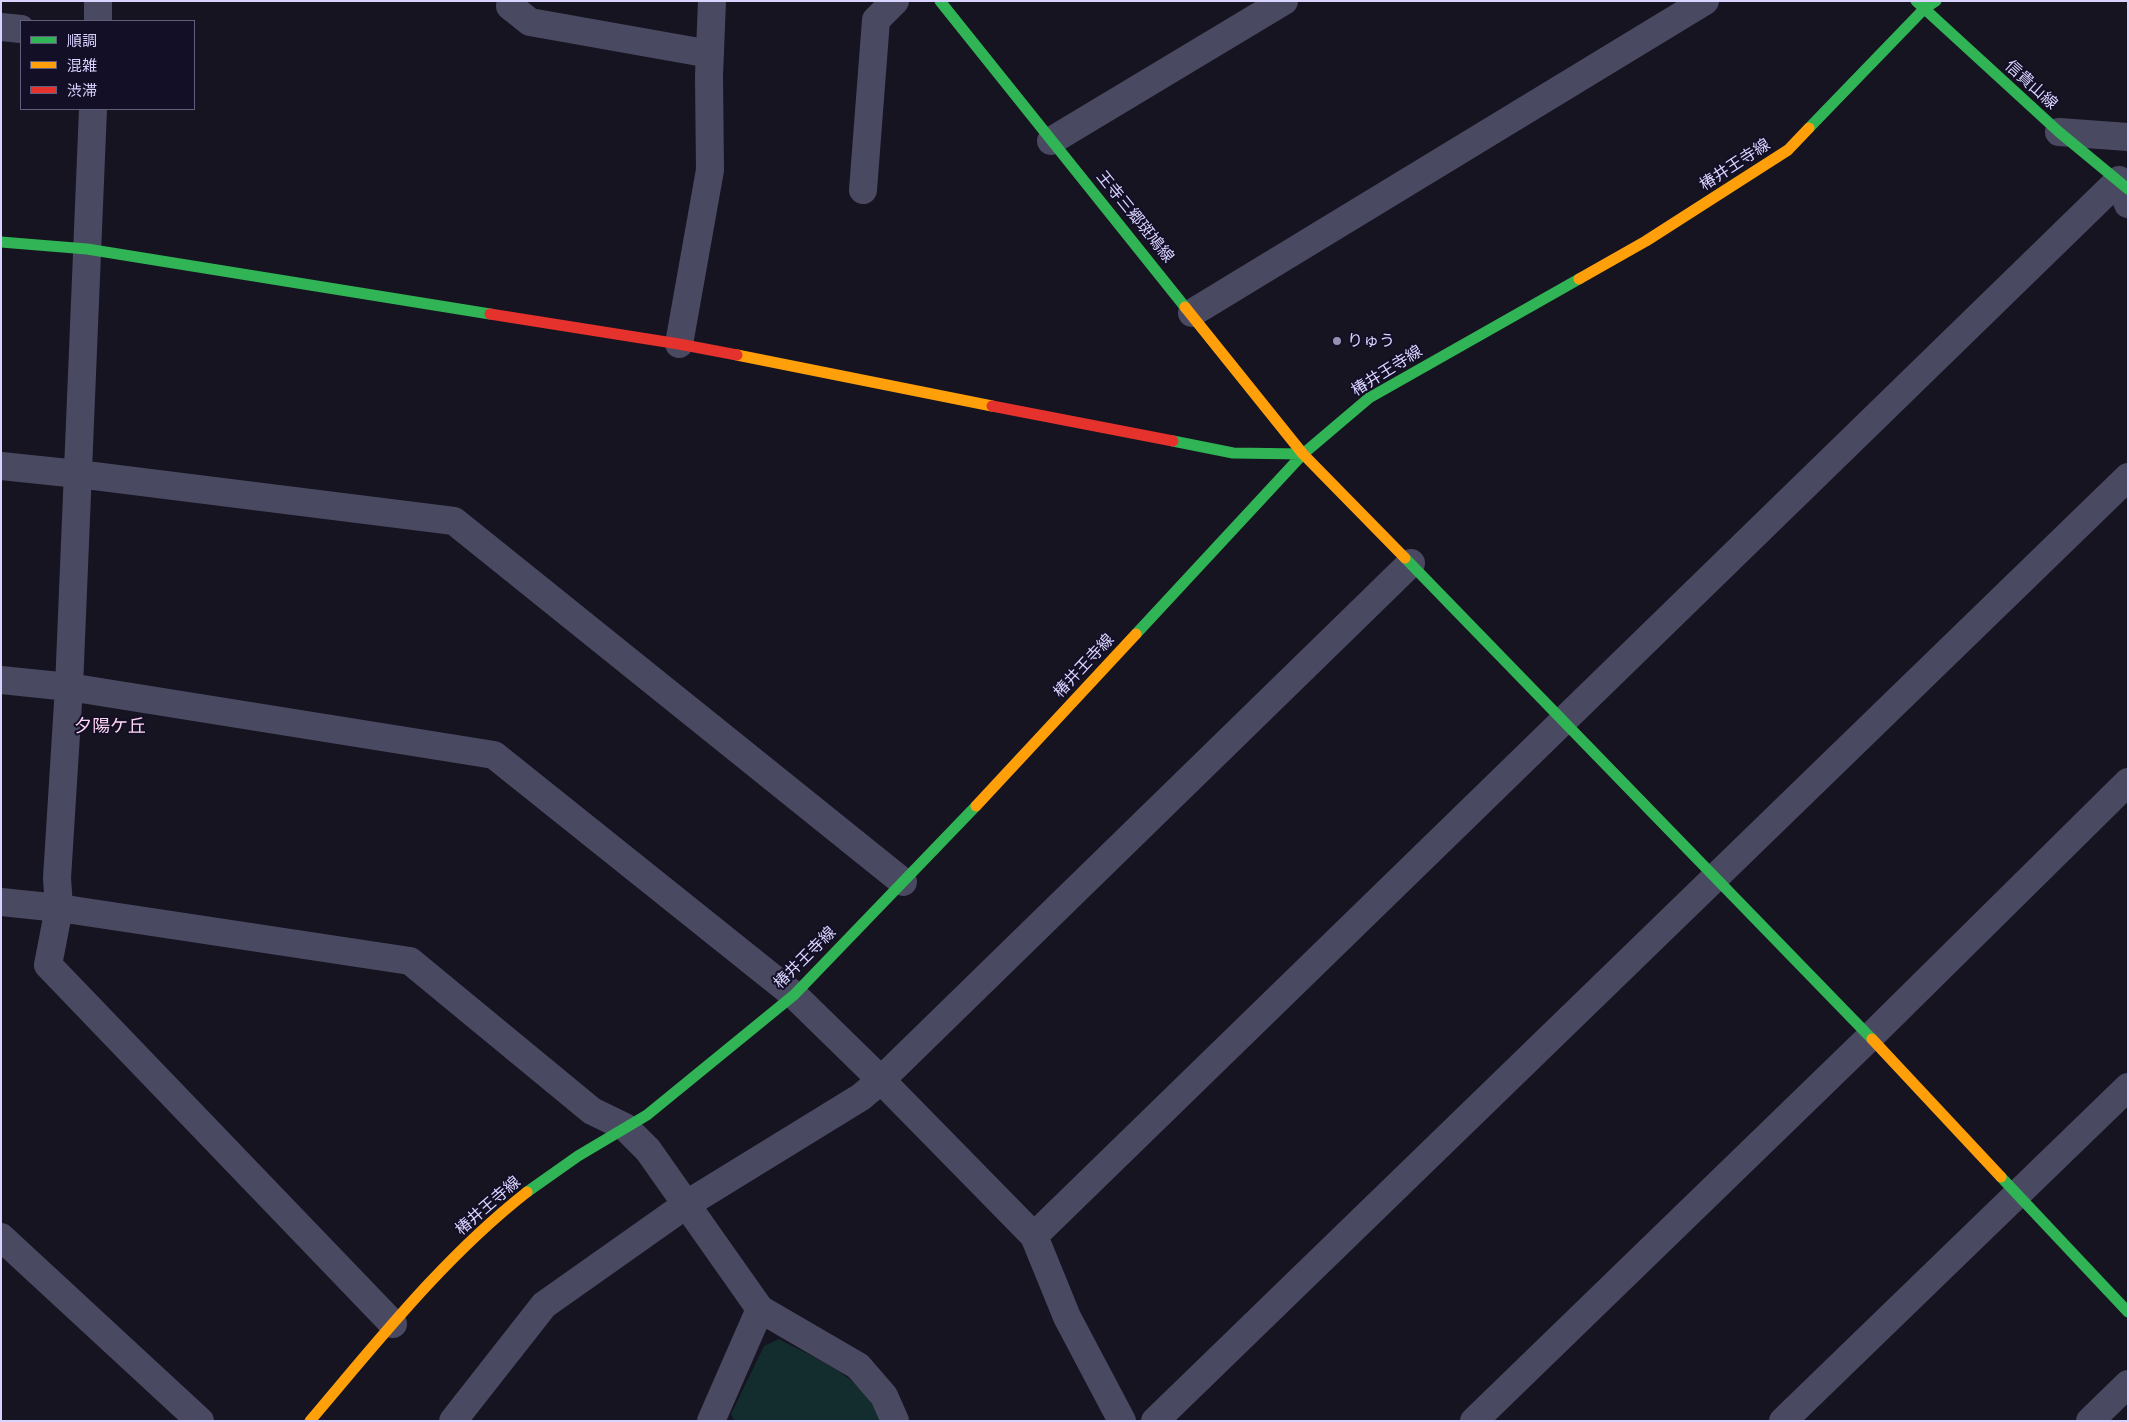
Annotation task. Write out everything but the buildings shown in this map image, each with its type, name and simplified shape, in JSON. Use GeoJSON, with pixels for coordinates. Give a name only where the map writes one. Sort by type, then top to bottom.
{"type":"FeatureCollection","features":[{"type":"Feature","properties":{"kind":"main road","name":"王寺三郷斑鳩線"},"geometry":{"type":"LineString","coordinates":[[940,1],[1192,313],[1303,454],[1870,1037],[2128,1312]]}},
{"type":"Feature","properties":{"kind":"main road","name":"椿井王寺線"},"geometry":{"type":"LineString","coordinates":[[310,1421],[393,1324],[472,1240],[532,1188],[625,1127],[647,1115],[794,995],[1001,780],[1303,454],[1369,398],[1646,241],[1788,150],[1920,5],[1936,1]]}},
{"type":"Feature","properties":{"kind":"main road","name":"信貴山線"},"geometry":{"type":"LineString","coordinates":[[1920,5],[2125,191]]}},
{"type":"Feature","properties":{"kind":"main road"},"geometry":{"type":"LineString","coordinates":[[1,242],[87,249],[679,344],[1233,453],[1303,454]]}},
{"type":"Feature","properties":{"kind":"street"},"geometry":{"type":"LineString","coordinates":[[98,1],[98,20]]}},
{"type":"Feature","properties":{"kind":"street"},"geometry":{"type":"LineString","coordinates":[[511,1],[510,6],[530,22],[710,54]]}},
{"type":"Feature","properties":{"kind":"street"},"geometry":{"type":"LineString","coordinates":[[679,344],[710,170],[712,1]]}},
{"type":"Feature","properties":{"kind":"street"},"geometry":{"type":"LineString","coordinates":[[863,190],[876,20],[895,1]]}},
{"type":"Feature","properties":{"kind":"street"},"geometry":{"type":"LineString","coordinates":[[1051,140],[1284,1]]}},
{"type":"Feature","properties":{"kind":"street"},"geometry":{"type":"LineString","coordinates":[[1192,313],[1705,1]]}},
{"type":"Feature","properties":{"kind":"street"},"geometry":{"type":"LineString","coordinates":[[1,27],[20,29]]}},
{"type":"Feature","properties":{"kind":"street"},"geometry":{"type":"LineString","coordinates":[[93,110],[69,687],[57,878],[59,908],[48,965],[393,1324]]}},
{"type":"Feature","properties":{"kind":"street"},"geometry":{"type":"LineString","coordinates":[[2059,132],[2128,137]]}},
{"type":"Feature","properties":{"kind":"street"},"geometry":{"type":"LineString","coordinates":[[1034,1236],[1563,723],[2125,191]]}},
{"type":"Feature","properties":{"kind":"street"},"geometry":{"type":"LineString","coordinates":[[1,466],[454,521],[903,882]]}},
{"type":"Feature","properties":{"kind":"street"},"geometry":{"type":"LineString","coordinates":[[1154,1421],[2128,477]]}},
{"type":"Feature","properties":{"kind":"street"},"geometry":{"type":"LineString","coordinates":[[454,1421],[544,1305],[688,1204],[861,1096],[881,1080],[1411,563]]}},
{"type":"Feature","properties":{"kind":"street"},"geometry":{"type":"LineString","coordinates":[[1,680],[69,687],[494,755],[794,995],[881,1080],[1034,1236],[1068,1317],[1122,1421]]}},
{"type":"Feature","properties":{"kind":"street"},"geometry":{"type":"LineString","coordinates":[[1474,1421],[1870,1037],[2128,782]]}},
{"type":"Feature","properties":{"kind":"street"},"geometry":{"type":"LineString","coordinates":[[1,902],[59,908],[410,961],[592,1111],[625,1127],[648,1150],[688,1204],[760,1309],[858,1366],[884,1396],[895,1421]]}},
{"type":"Feature","properties":{"kind":"street"},"geometry":{"type":"LineString","coordinates":[[1783,1421],[2128,1087]]}},
{"type":"Feature","properties":{"kind":"street"},"geometry":{"type":"LineString","coordinates":[[1,1236],[200,1421]]}},
{"type":"Feature","properties":{"kind":"street"},"geometry":{"type":"LineString","coordinates":[[711,1421],[760,1309]]}},
{"type":"Feature","properties":{"kind":"street"},"geometry":{"type":"LineString","coordinates":[[2090,1421],[2128,1384]]}},
{"type":"Feature","properties":{"kind":"green space"},"geometry":{"type":"Polygon","coordinates":[[[779,1339],[825,1363],[851,1380],[873,1405],[882,1421],[734,1420],[731,1414],[764,1346],[779,1339]]]}},
{"type":"Feature","properties":{"kind":"traffic: fast"},"geometry":{"type":"LineString","coordinates":[[940,1],[1185,307]]}},
{"type":"Feature","properties":{"kind":"traffic: fast"},"geometry":{"type":"LineString","coordinates":[[1916,1],[2059,132],[2128,189]]}},
{"type":"Feature","properties":{"kind":"traffic: fast"},"geometry":{"type":"LineString","coordinates":[[1809,128],[1924,9],[1936,1]]}},
{"type":"Feature","properties":{"kind":"traffic: fast"},"geometry":{"type":"LineString","coordinates":[[1,242],[87,249],[490,314]]}},
{"type":"Feature","properties":{"kind":"traffic: fast"},"geometry":{"type":"LineString","coordinates":[[1136,634],[1303,454],[1369,398],[1579,279]]}},
{"type":"Feature","properties":{"kind":"traffic: fast"},"geometry":{"type":"LineString","coordinates":[[1173,441],[1233,453],[1303,454]]}},
{"type":"Feature","properties":{"kind":"traffic: fast"},"geometry":{"type":"LineString","coordinates":[[1405,558],[1872,1039]]}},
{"type":"Feature","properties":{"kind":"traffic: fast"},"geometry":{"type":"LineString","coordinates":[[527,1192],[578,1156],[647,1115],[794,995],[976,806]]}},
{"type":"Feature","properties":{"kind":"traffic: fast"},"geometry":{"type":"LineString","coordinates":[[2001,1177],[2128,1312]]}},
{"type":"Feature","properties":{"kind":"traffic: slow"},"geometry":{"type":"LineString","coordinates":[[1579,279],[1646,241],[1788,150],[1809,128]]}},
{"type":"Feature","properties":{"kind":"traffic: slow"},"geometry":{"type":"LineString","coordinates":[[1185,307],[1303,454],[1405,558]]}},
{"type":"Feature","properties":{"kind":"traffic: slow"},"geometry":{"type":"LineString","coordinates":[[737,355],[992,406]]}},
{"type":"Feature","properties":{"kind":"traffic: slow"},"geometry":{"type":"LineString","coordinates":[[976,806],[1136,634]]}},
{"type":"Feature","properties":{"kind":"traffic: slow"},"geometry":{"type":"LineString","coordinates":[[1872,1039],[2001,1177]]}},
{"type":"Feature","properties":{"kind":"traffic: slow"},"geometry":{"type":"LineString","coordinates":[[310,1421],[440,1272],[497,1217],[527,1192]]}},
{"type":"Feature","properties":{"kind":"traffic: jam"},"geometry":{"type":"LineString","coordinates":[[490,314],[737,355]]}},
{"type":"Feature","properties":{"kind":"traffic: jam"},"geometry":{"type":"LineString","coordinates":[[992,406],[1173,441]]}},
{"type":"Feature","properties":{"kind":"place","name":"りゅう"},"geometry":{"type":"Point","coordinates":[1337,341]}},
{"type":"Feature","properties":{"kind":"district","name":"夕陽ケ丘"},"geometry":{"type":"Point","coordinates":[110,727]}}]}
